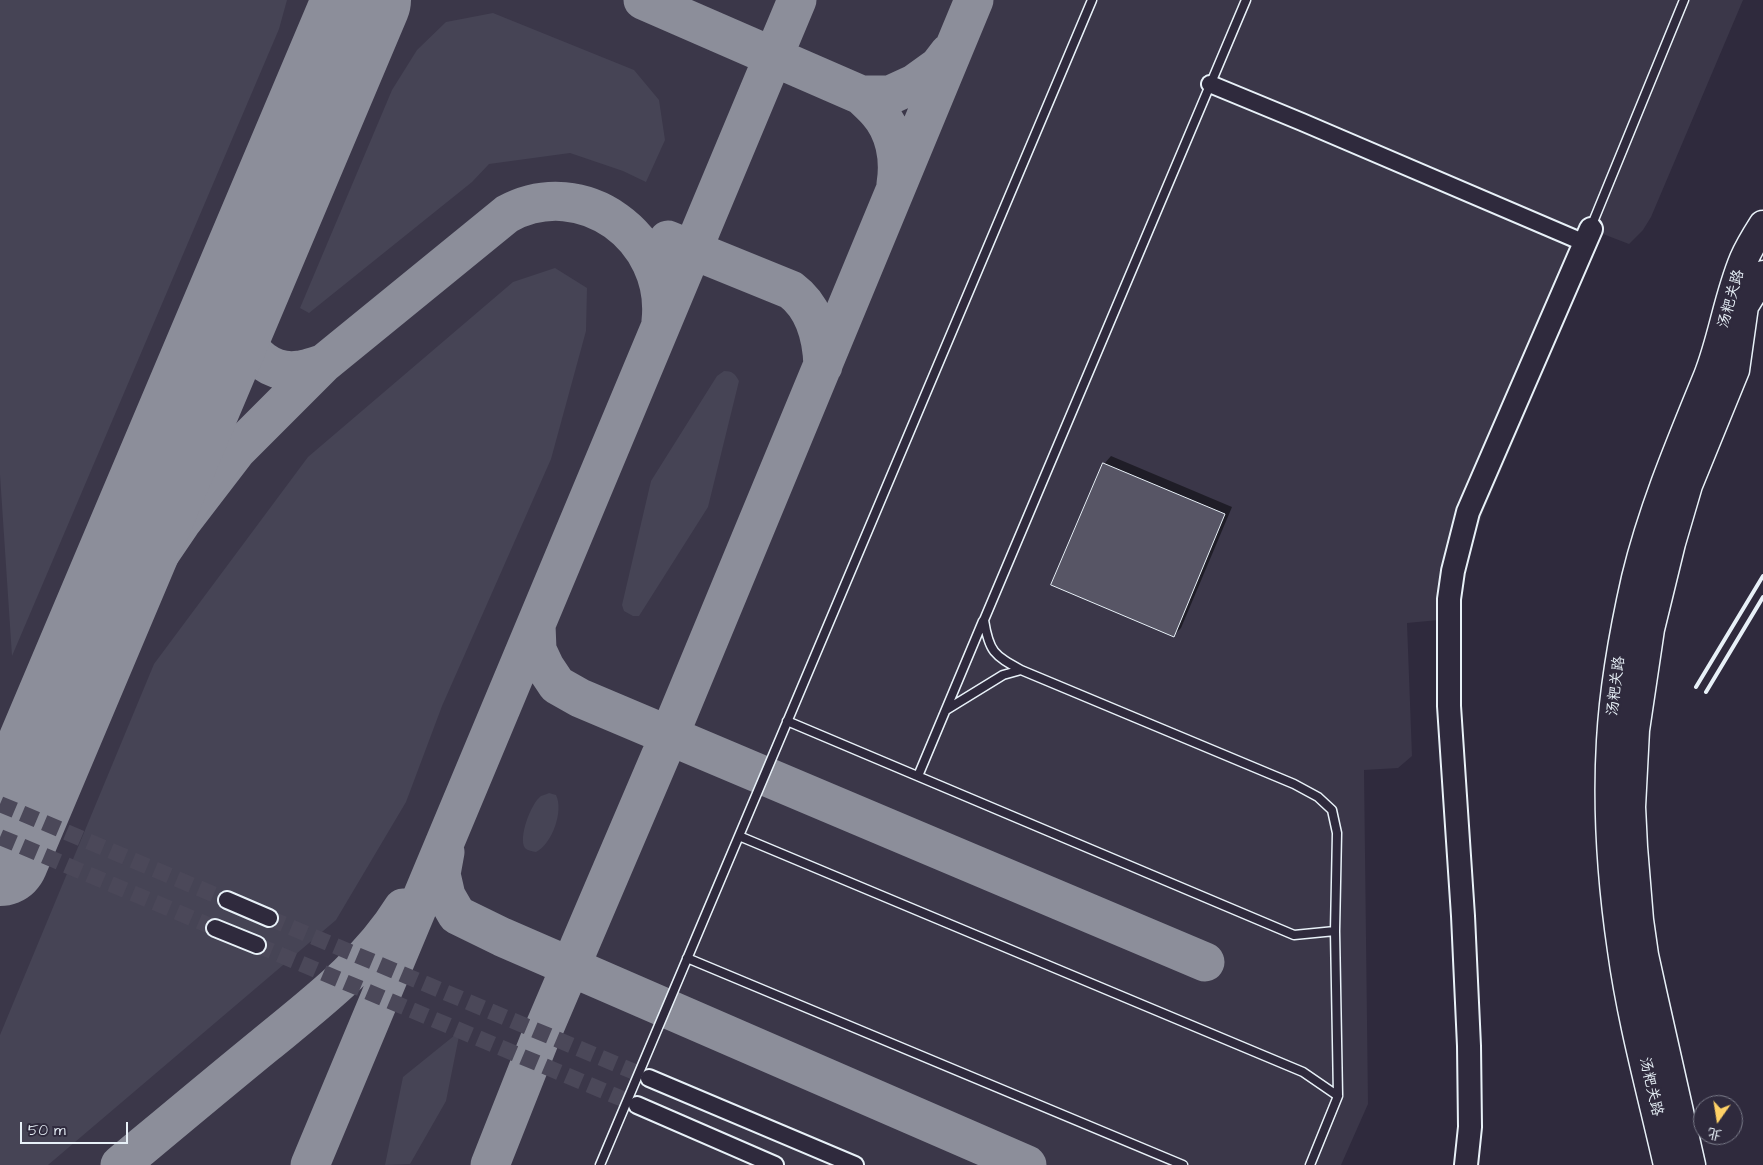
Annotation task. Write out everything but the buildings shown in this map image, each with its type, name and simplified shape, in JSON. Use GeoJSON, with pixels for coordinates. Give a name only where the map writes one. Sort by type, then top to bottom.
{"type":"FeatureCollection","features":[{"type":"Feature","properties":{"kind":"highway","name":"汤粑关路"},"geometry":{"type":"LineString","coordinates":[[1668,1165],[1628,985],[1614,884],[1610,780],[1615,696],[1630,608],[1647,540],[1672,467],[1714,360],[1744,260],[1763,225]]}},
{"type":"Feature","properties":{"kind":"highway","name":"汤粑关路"},"geometry":{"type":"LineString","coordinates":[[1691,1165],[1652,996],[1641,928],[1631,807],[1634,730],[1650,628],[1668,551],[1688,485],[1735,370],[1744,306],[1763,275]]}},
{"type":"Feature","properties":{"kind":"street"},"geometry":{"type":"LineString","coordinates":[[1210,84],[1588,236],[1468,512],[1457,554],[1449,599],[1449,706],[1463,916],[1470,1084],[1470,1127],[1466,1165]]}},
{"type":"Feature","properties":{"kind":"street"},"geometry":{"type":"LineString","coordinates":[[227,900],[269,918]]}},
{"type":"Feature","properties":{"kind":"street"},"geometry":{"type":"LineString","coordinates":[[215,928],[257,945]]}},
{"type":"Feature","properties":{"kind":"street"},"geometry":{"type":"LineString","coordinates":[[649,1078],[855,1165]]}},
{"type":"Feature","properties":{"kind":"street"},"geometry":{"type":"LineString","coordinates":[[637,1105],[775,1165]]}},
{"type":"Feature","properties":{"kind":"lane"},"geometry":{"type":"LineString","coordinates":[[600,1165],[1092,0]]}},
{"type":"Feature","properties":{"kind":"lane"},"geometry":{"type":"LineString","coordinates":[[918,776],[1246,0]]}},
{"type":"Feature","properties":{"kind":"lane"},"geometry":{"type":"LineString","coordinates":[[1588,236],[1684,0]]}},
{"type":"Feature","properties":{"kind":"lane"},"geometry":{"type":"LineString","coordinates":[[984,620],[987,639],[996,656],[1021,670],[1294,784],[1318,797],[1332,810],[1337,833],[1335,931],[1338,1096],[1310,1165]]}},
{"type":"Feature","properties":{"kind":"lane"},"geometry":{"type":"LineString","coordinates":[[946,710],[1003,675],[1021,670]]}},
{"type":"Feature","properties":{"kind":"lane"},"geometry":{"type":"LineString","coordinates":[[787,721],[1294,935],[1335,931]]}},
{"type":"Feature","properties":{"kind":"lane"},"geometry":{"type":"LineString","coordinates":[[739,836],[1303,1072],[1338,1096]]}},
{"type":"Feature","properties":{"kind":"lane"},"geometry":{"type":"LineString","coordinates":[[687,958],[1184,1165]]}},
{"type":"Feature","properties":{"kind":"shaded area"},"geometry":{"type":"Polygon","coordinates":[[[0,0],[1743,0],[1651,217],[1643,230],[1629,244],[1603,234],[1484,510],[1474,539],[1466,573],[1460,618],[1407,623],[1412,756],[1398,768],[1364,770],[1368,1104],[1341,1165],[0,1165],[0,0]]]}},
{"type":"Feature","properties":{"kind":"shaded area"},"geometry":{"type":"Polygon","coordinates":[[[0,0],[287,0],[279,29],[12,656],[0,475],[0,0]]]}},
{"type":"Feature","properties":{"kind":"shaded area"},"geometry":{"type":"Polygon","coordinates":[[[493,13],[634,70],[659,100],[665,140],[646,182],[623,171],[570,153],[489,164],[472,182],[309,313],[300,308],[392,90],[417,50],[446,22],[493,13]]]}},
{"type":"Feature","properties":{"kind":"shaded area"},"geometry":{"type":"Polygon","coordinates":[[[555,268],[587,288],[586,331],[551,459],[442,706],[406,802],[336,920],[48,1165],[0,1165],[0,1035],[154,664],[308,457],[513,282],[555,268]]]}},
{"type":"Feature","properties":{"kind":"shaded area"},"geometry":{"type":"Polygon","coordinates":[[[724,371],[733,373],[739,381],[708,507],[639,616],[633,616],[624,611],[622,605],[651,481],[717,376],[724,371]]]}},
{"type":"Feature","properties":{"kind":"shaded area"},"geometry":{"type":"Polygon","coordinates":[[[549,793],[556,795],[558,802],[557,818],[547,842],[536,852],[525,848],[523,843],[524,829],[537,800],[549,793]]]}},
{"type":"Feature","properties":{"kind":"shaded area"},"geometry":{"type":"Polygon","coordinates":[[[460,1031],[446,1101],[410,1164],[385,1165],[403,1077],[460,1031]]]}},
{"type":"Feature","properties":{"kind":"taxiway"},"geometry":{"type":"LineString","coordinates":[[355,17],[367,0]]}},
{"type":"Feature","properties":{"kind":"taxiway"},"geometry":{"type":"LineString","coordinates":[[643,0],[861,95]]}},
{"type":"Feature","properties":{"kind":"taxiway"},"geometry":{"type":"LineString","coordinates":[[310,1165],[797,0]]}},
{"type":"Feature","properties":{"kind":"taxiway"},"geometry":{"type":"LineString","coordinates":[[490,1165],[543,1031],[669,736],[974,0]]}},
{"type":"Feature","properties":{"kind":"taxiway"},"geometry":{"type":"LineString","coordinates":[[896,184],[897,155],[889,128],[876,110],[861,95],[890,95],[914,84],[939,66],[949,53]]}},
{"type":"Feature","properties":{"kind":"taxiway"},"geometry":{"type":"LineString","coordinates":[[75,679],[118,609],[147,573],[181,523],[237,450],[323,364],[507,214],[536,203],[564,202],[591,208],[616,221],[636,240],[651,264],[660,291],[661,321]]}},
{"type":"Feature","properties":{"kind":"taxiway"},"geometry":{"type":"LineString","coordinates":[[668,240],[791,290],[806,305],[816,324],[821,344],[823,366]]}},
{"type":"Feature","properties":{"kind":"taxiway"},"geometry":{"type":"LineString","coordinates":[[239,294],[239,316],[244,338],[249,347],[263,361],[271,366],[290,371],[303,370],[323,364]]}},
{"type":"Feature","properties":{"kind":"taxiway"},"geometry":{"type":"LineString","coordinates":[[536,625],[537,650],[545,667],[557,685],[580,698],[1205,962]]}},
{"type":"Feature","properties":{"kind":"taxiway"},"geometry":{"type":"LineString","coordinates":[[445,852],[441,874],[446,896],[457,915],[502,937],[1027,1165]]}},
{"type":"Feature","properties":{"kind":"taxiway"},"geometry":{"type":"LineString","coordinates":[[120,1165],[340,981],[374,947],[403,908]]}},
{"type":"Feature","properties":{"kind":"runway"},"geometry":{"type":"LineString","coordinates":[[0,857],[362,0]]}},
{"type":"Feature","properties":{"kind":"tunnel"},"geometry":{"type":"LineString","coordinates":[[0,804],[227,900]]}},
{"type":"Feature","properties":{"kind":"tunnel"},"geometry":{"type":"LineString","coordinates":[[0,837],[215,928]]}},
{"type":"Feature","properties":{"kind":"tunnel"},"geometry":{"type":"LineString","coordinates":[[269,918],[649,1078]]}},
{"type":"Feature","properties":{"kind":"tunnel"},"geometry":{"type":"LineString","coordinates":[[257,945],[637,1105]]}},
{"type":"Feature","properties":{"kind":"railway"},"geometry":{"type":"LineString","coordinates":[[1696,687],[1763,576]]}},
{"type":"Feature","properties":{"kind":"railway"},"geometry":{"type":"LineString","coordinates":[[1706,692],[1763,597]]}}]}
